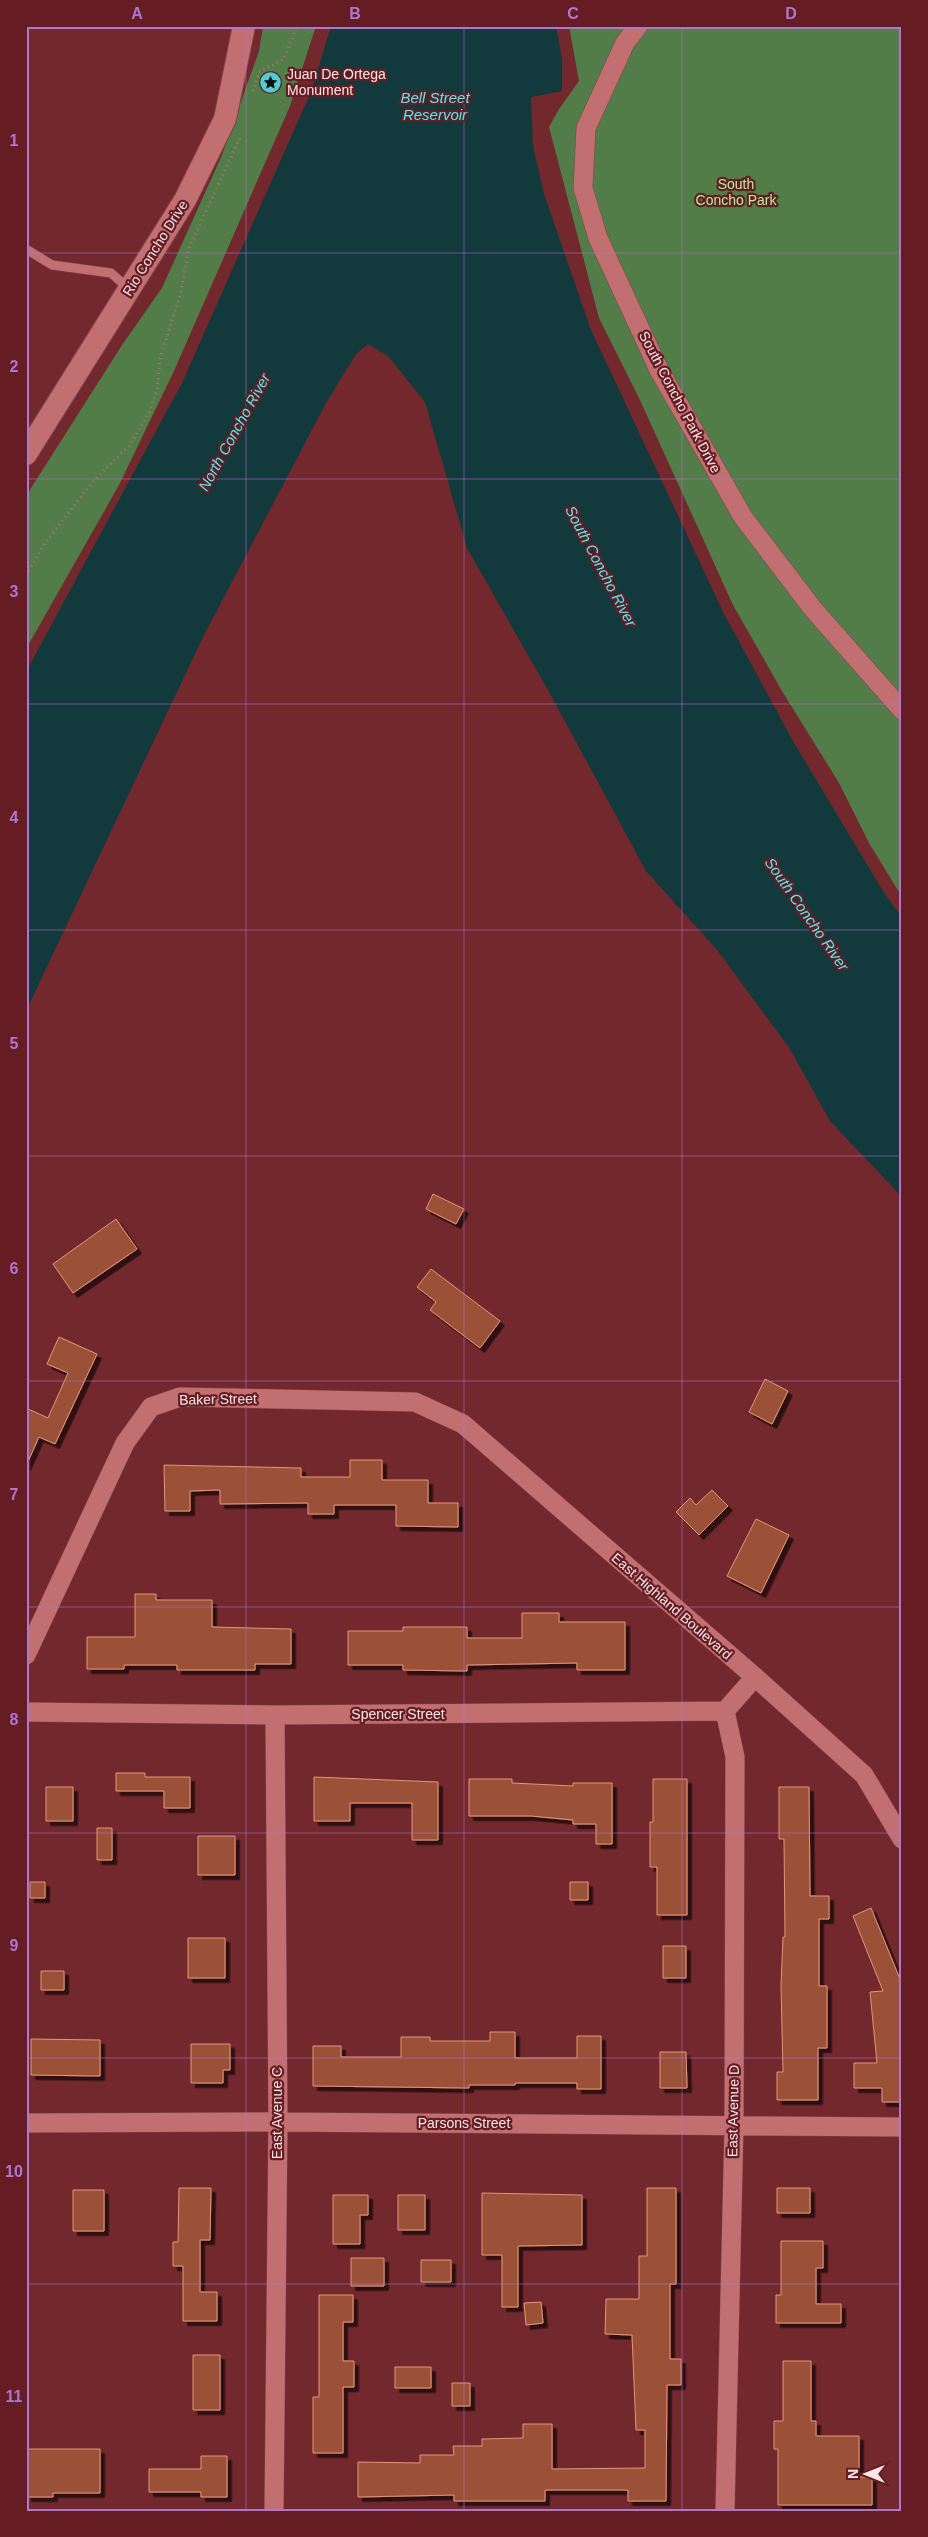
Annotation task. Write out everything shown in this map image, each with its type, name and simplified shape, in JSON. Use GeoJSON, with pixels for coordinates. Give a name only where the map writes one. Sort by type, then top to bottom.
{"type":"FeatureCollection","features":[{"type":"Feature","properties":{"kind":"street","name":"Rio Concho Drive"},"geometry":{"type":"LineString","coordinates":[[26,454],[185,200],[226,119],[244,26]]}},
{"type":"Feature","properties":{"kind":"street","name":"South Concho Park Drive"},"geometry":{"type":"LineString","coordinates":[[638,26],[625,43],[586,128],[583,188],[598,238],[659,370],[743,517],[812,609],[902,710]]}},
{"type":"Feature","properties":{"kind":"street","name":"Baker Street"},"geometry":{"type":"LineString","coordinates":[[26,1655],[125,1443],[151,1407],[180,1397],[415,1402]]}},
{"type":"Feature","properties":{"kind":"street","name":"East Highland Boulevard"},"geometry":{"type":"LineString","coordinates":[[415,1402],[463,1424],[755,1677],[864,1775],[902,1838]]}},
{"type":"Feature","properties":{"kind":"street"},"geometry":{"type":"LineString","coordinates":[[725,1711],[755,1677]]}},
{"type":"Feature","properties":{"kind":"street","name":"Spencer Street"},"geometry":{"type":"LineString","coordinates":[[26,1712],[275,1715],[725,1711]]}},
{"type":"Feature","properties":{"kind":"street","name":"East Avenue D"},"geometry":{"type":"LineString","coordinates":[[725,1711],[735,1757],[734,2124],[725,2511]]}},
{"type":"Feature","properties":{"kind":"street","name":"East Avenue C"},"geometry":{"type":"LineString","coordinates":[[274,2511],[278,2122],[275,1715]]}},
{"type":"Feature","properties":{"kind":"street","name":"Parsons Street"},"geometry":{"type":"LineString","coordinates":[[26,2123],[734,2124],[902,2127]]}},
{"type":"Feature","properties":{"kind":"lane"},"geometry":{"type":"LineString","coordinates":[[26,249],[52,265],[111,273],[129,290]]}},
{"type":"Feature","properties":{"kind":"path"},"geometry":{"type":"LineString","coordinates":[[253,93],[259,72],[284,60],[296,26]]}},
{"type":"Feature","properties":{"kind":"path"},"geometry":{"type":"LineString","coordinates":[[26,575],[45,543],[95,479],[128,446],[149,413],[157,391],[160,359],[181,292],[189,248],[241,137]]}},
{"type":"Feature","properties":{"kind":"green space"},"geometry":{"type":"Polygon","coordinates":[[[263,26],[316,26],[290,106],[174,371],[119,485],[26,649],[26,496],[122,345],[162,288],[222,155],[259,51],[263,26]]]}},
{"type":"Feature","properties":{"kind":"green space","name":"South Concho Park"},"geometry":{"type":"Polygon","coordinates":[[[569,26],[902,26],[902,897],[869,843],[839,783],[782,691],[733,605],[639,398],[599,318],[549,127],[579,81],[569,26]]]}},
{"type":"Feature","properties":{"kind":"water"},"geometry":{"type":"Polygon","coordinates":[[[331,26],[556,26],[562,59],[562,91],[531,97],[533,146],[544,194],[591,330],[724,614],[793,741],[883,891],[902,918],[902,1197],[830,1121],[790,1049],[718,951],[646,871],[548,690],[467,548],[425,402],[388,356],[368,344],[356,354],[326,403],[202,639],[26,1011],[26,672],[182,383],[311,92],[331,26]]]}},
{"type":"Feature","properties":{"kind":"building"},"geometry":{"type":"Polygon","coordinates":[[[433,1194],[464,1209],[456,1224],[426,1209],[433,1194]]]}},
{"type":"Feature","properties":{"kind":"building"},"geometry":{"type":"Polygon","coordinates":[[[116,1219],[137,1249],[73,1293],[53,1264],[116,1219]]]}},
{"type":"Feature","properties":{"kind":"building"},"geometry":{"type":"Polygon","coordinates":[[[431,1269],[500,1321],[480,1348],[430,1310],[436,1302],[417,1287],[431,1269]]]}},
{"type":"Feature","properties":{"kind":"building"},"geometry":{"type":"Polygon","coordinates":[[[59,1337],[97,1354],[55,1444],[39,1437],[26,1466],[26,1408],[48,1418],[68,1373],[47,1364],[59,1337]]]}},
{"type":"Feature","properties":{"kind":"building"},"geometry":{"type":"Polygon","coordinates":[[[765,1379],[788,1391],[772,1424],[749,1412],[765,1379]]]}},
{"type":"Feature","properties":{"kind":"building"},"geometry":{"type":"Polygon","coordinates":[[[350,1460],[382,1460],[382,1480],[428,1480],[428,1503],[458,1503],[458,1527],[396,1526],[396,1505],[334,1505],[334,1514],[308,1514],[308,1503],[220,1504],[220,1490],[190,1491],[190,1511],[165,1511],[164,1465],[301,1468],[301,1477],[350,1477],[350,1460]]]}},
{"type":"Feature","properties":{"kind":"building"},"geometry":{"type":"Polygon","coordinates":[[[712,1490],[728,1506],[699,1535],[676,1512],[690,1498],[696,1505],[712,1490]]]}},
{"type":"Feature","properties":{"kind":"building"},"geometry":{"type":"Polygon","coordinates":[[[756,1519],[789,1535],[761,1593],[727,1576],[756,1519]]]}},
{"type":"Feature","properties":{"kind":"building"},"geometry":{"type":"Polygon","coordinates":[[[135,1594],[156,1594],[156,1600],[212,1600],[212,1627],[291,1629],[291,1664],[255,1664],[255,1670],[177,1670],[177,1665],[124,1665],[124,1669],[87,1669],[87,1637],[135,1637],[135,1594]]]}},
{"type":"Feature","properties":{"kind":"building"},"geometry":{"type":"Polygon","coordinates":[[[522,1613],[559,1613],[559,1622],[625,1622],[625,1670],[577,1670],[577,1663],[467,1665],[467,1671],[403,1670],[403,1665],[348,1665],[348,1631],[403,1631],[403,1627],[467,1627],[467,1638],[522,1638],[522,1613]]]}},
{"type":"Feature","properties":{"kind":"building"},"geometry":{"type":"Polygon","coordinates":[[[116,1773],[145,1773],[145,1777],[190,1777],[190,1808],[164,1808],[164,1791],[116,1791],[116,1773]]]}},
{"type":"Feature","properties":{"kind":"building"},"geometry":{"type":"Polygon","coordinates":[[[314,1777],[438,1782],[438,1840],[412,1840],[412,1803],[350,1803],[350,1821],[314,1821],[314,1777]]]}},
{"type":"Feature","properties":{"kind":"building"},"geometry":{"type":"Polygon","coordinates":[[[469,1779],[512,1779],[512,1783],[573,1786],[573,1783],[612,1783],[612,1844],[596,1844],[596,1824],[573,1824],[573,1820],[531,1816],[469,1816],[469,1779]]]}},
{"type":"Feature","properties":{"kind":"building"},"geometry":{"type":"Polygon","coordinates":[[[653,1779],[687,1779],[687,1915],[657,1915],[657,1867],[650,1867],[650,1822],[653,1822],[653,1779]]]}},
{"type":"Feature","properties":{"kind":"building"},"geometry":{"type":"Polygon","coordinates":[[[46,1787],[73,1787],[73,1821],[46,1821],[46,1787]]]}},
{"type":"Feature","properties":{"kind":"building"},"geometry":{"type":"Polygon","coordinates":[[[779,1787],[809,1787],[810,1896],[829,1896],[829,1919],[819,1919],[819,1986],[827,1986],[827,2048],[818,2048],[818,2100],[777,2100],[777,2072],[783,2072],[781,1986],[783,1937],[785,1937],[784,1839],[779,1839],[779,1787]]]}},
{"type":"Feature","properties":{"kind":"building"},"geometry":{"type":"Polygon","coordinates":[[[97,1828],[112,1828],[112,1860],[97,1860],[97,1828]]]}},
{"type":"Feature","properties":{"kind":"building"},"geometry":{"type":"Polygon","coordinates":[[[198,1836],[235,1836],[235,1875],[198,1875],[198,1836]]]}},
{"type":"Feature","properties":{"kind":"building"},"geometry":{"type":"Polygon","coordinates":[[[30,1882],[45,1882],[45,1898],[30,1898],[30,1882]]]}},
{"type":"Feature","properties":{"kind":"building"},"geometry":{"type":"Polygon","coordinates":[[[570,1882],[588,1882],[588,1900],[570,1900],[570,1882]]]}},
{"type":"Feature","properties":{"kind":"building"},"geometry":{"type":"Polygon","coordinates":[[[871,1908],[902,1984],[902,2102],[882,2102],[882,2088],[854,2088],[854,2063],[877,2063],[870,1992],[883,1991],[853,1916],[871,1908]]]}},
{"type":"Feature","properties":{"kind":"building"},"geometry":{"type":"Polygon","coordinates":[[[188,1938],[225,1938],[225,1978],[188,1978],[188,1938]]]}},
{"type":"Feature","properties":{"kind":"building"},"geometry":{"type":"Polygon","coordinates":[[[663,1946],[686,1946],[686,1978],[663,1978],[663,1946]]]}},
{"type":"Feature","properties":{"kind":"building"},"geometry":{"type":"Polygon","coordinates":[[[41,1971],[64,1971],[64,1990],[41,1990],[41,1971]]]}},
{"type":"Feature","properties":{"kind":"building"},"geometry":{"type":"Polygon","coordinates":[[[490,2032],[515,2032],[515,2058],[577,2058],[577,2036],[601,2036],[601,2089],[577,2089],[577,2083],[469,2085],[469,2088],[313,2086],[313,2046],[341,2046],[341,2057],[401,2057],[401,2037],[430,2037],[430,2041],[490,2041],[490,2032]]]}},
{"type":"Feature","properties":{"kind":"building"},"geometry":{"type":"Polygon","coordinates":[[[31,2039],[100,2040],[100,2076],[31,2075],[31,2039]]]}},
{"type":"Feature","properties":{"kind":"building"},"geometry":{"type":"Polygon","coordinates":[[[191,2044],[230,2044],[230,2070],[223,2070],[223,2083],[191,2083],[191,2044]]]}},
{"type":"Feature","properties":{"kind":"building"},"geometry":{"type":"Polygon","coordinates":[[[660,2052],[686,2052],[687,2088],[660,2088],[660,2052]]]}},
{"type":"Feature","properties":{"kind":"building"},"geometry":{"type":"Polygon","coordinates":[[[179,2188],[211,2188],[210,2240],[200,2240],[200,2292],[217,2292],[217,2321],[183,2321],[183,2266],[173,2266],[173,2242],[178,2242],[179,2188]]]}},
{"type":"Feature","properties":{"kind":"building"},"geometry":{"type":"Polygon","coordinates":[[[647,2188],[676,2188],[676,2284],[670,2284],[670,2359],[681,2359],[681,2385],[667,2385],[666,2501],[628,2501],[628,2490],[545,2490],[545,2501],[454,2501],[454,2495],[358,2497],[358,2462],[420,2463],[420,2455],[454,2455],[453,2446],[482,2446],[482,2439],[523,2438],[523,2424],[552,2424],[552,2469],[645,2468],[645,2430],[636,2430],[632,2335],[605,2334],[606,2299],[639,2299],[639,2256],[647,2256],[647,2188]]]}},
{"type":"Feature","properties":{"kind":"building"},"geometry":{"type":"Polygon","coordinates":[[[777,2188],[810,2188],[810,2213],[777,2213],[777,2188]]]}},
{"type":"Feature","properties":{"kind":"building"},"geometry":{"type":"Polygon","coordinates":[[[73,2190],[104,2190],[104,2231],[73,2231],[73,2190]]]}},
{"type":"Feature","properties":{"kind":"building"},"geometry":{"type":"Polygon","coordinates":[[[482,2193],[582,2195],[582,2245],[518,2246],[518,2307],[502,2307],[502,2255],[482,2255],[482,2193]]]}},
{"type":"Feature","properties":{"kind":"building"},"geometry":{"type":"Polygon","coordinates":[[[333,2195],[368,2195],[368,2215],[360,2215],[360,2244],[333,2244],[333,2195]]]}},
{"type":"Feature","properties":{"kind":"building"},"geometry":{"type":"Polygon","coordinates":[[[398,2195],[425,2195],[425,2230],[398,2230],[398,2195]]]}},
{"type":"Feature","properties":{"kind":"building"},"geometry":{"type":"Polygon","coordinates":[[[781,2241],[823,2241],[823,2268],[816,2268],[816,2304],[841,2304],[841,2323],[776,2323],[776,2295],[781,2295],[781,2241]]]}},
{"type":"Feature","properties":{"kind":"building"},"geometry":{"type":"Polygon","coordinates":[[[351,2258],[384,2258],[384,2286],[351,2286],[351,2258]]]}},
{"type":"Feature","properties":{"kind":"building"},"geometry":{"type":"Polygon","coordinates":[[[421,2260],[451,2260],[451,2282],[421,2282],[421,2260]]]}},
{"type":"Feature","properties":{"kind":"building"},"geometry":{"type":"Polygon","coordinates":[[[319,2295],[353,2295],[353,2322],[343,2322],[343,2361],[354,2361],[354,2387],[343,2387],[343,2453],[313,2453],[313,2397],[319,2397],[319,2295]]]}},
{"type":"Feature","properties":{"kind":"building"},"geometry":{"type":"Polygon","coordinates":[[[541,2302],[543,2323],[526,2325],[524,2303],[541,2302]]]}},
{"type":"Feature","properties":{"kind":"building"},"geometry":{"type":"Polygon","coordinates":[[[193,2355],[220,2355],[220,2410],[193,2410],[193,2355]]]}},
{"type":"Feature","properties":{"kind":"building"},"geometry":{"type":"Polygon","coordinates":[[[783,2361],[811,2361],[811,2421],[816,2421],[816,2436],[859,2436],[859,2477],[872,2477],[872,2505],[778,2505],[778,2449],[774,2449],[774,2421],[783,2421],[783,2361]]]}},
{"type":"Feature","properties":{"kind":"building"},"geometry":{"type":"Polygon","coordinates":[[[395,2367],[431,2367],[431,2388],[395,2388],[395,2367]]]}},
{"type":"Feature","properties":{"kind":"building"},"geometry":{"type":"Polygon","coordinates":[[[452,2383],[470,2383],[470,2406],[452,2406],[452,2383]]]}},
{"type":"Feature","properties":{"kind":"building"},"geometry":{"type":"Polygon","coordinates":[[[27,2449],[100,2449],[100,2493],[53,2493],[53,2497],[27,2497],[27,2449]]]}},
{"type":"Feature","properties":{"kind":"building"},"geometry":{"type":"Polygon","coordinates":[[[201,2456],[227,2456],[227,2497],[201,2497],[201,2492],[149,2492],[149,2469],[201,2469],[201,2456]]]}},
{"type":"Feature","properties":{"kind":"place","name":"Juan De Ortega Monument"},"geometry":{"type":"Point","coordinates":[271,82]}},
{"type":"Feature","properties":{"kind":"water label","name":"Bell Street Reservoir"},"geometry":{"type":"Point","coordinates":[435,106]}},
{"type":"Feature","properties":{"kind":"water label","name":"North Concho River"},"geometry":{"type":"Point","coordinates":[234,432]}},
{"type":"Feature","properties":{"kind":"water label","name":"South Concho River"},"geometry":{"type":"Point","coordinates":[601,566]}},
{"type":"Feature","properties":{"kind":"water label","name":"South Concho River"},"geometry":{"type":"Point","coordinates":[807,914]}}]}
